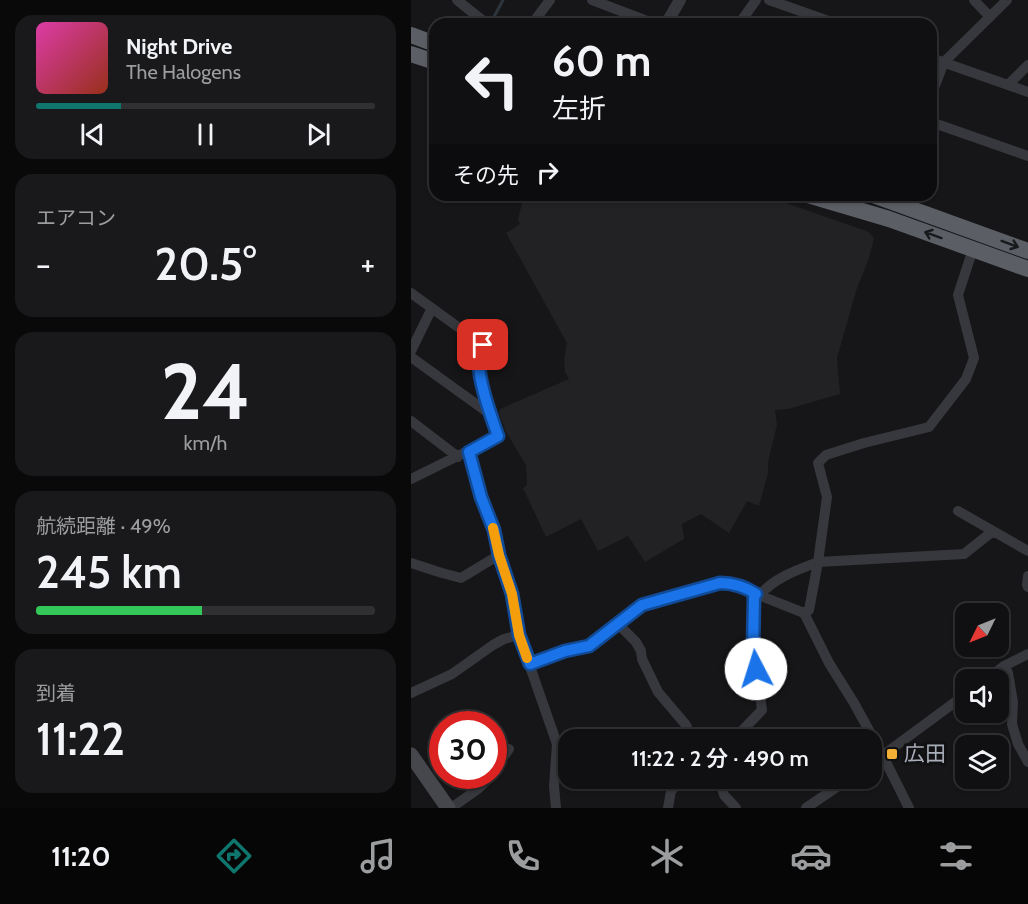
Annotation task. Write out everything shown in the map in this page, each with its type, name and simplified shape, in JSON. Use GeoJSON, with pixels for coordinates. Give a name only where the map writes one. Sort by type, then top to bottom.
{"type":"FeatureCollection","features":[{"type":"Feature","properties":{"kind":"highway"},"geometry":{"type":"LineString","coordinates":[[411,35],[429,42]]}},
{"type":"Feature","properties":{"kind":"highway"},"geometry":{"type":"LineString","coordinates":[[411,54],[429,60]]}},
{"type":"Feature","properties":{"kind":"highway"},"geometry":{"type":"LineString","coordinates":[[829,201],[889,219],[1028,269]]}},
{"type":"Feature","properties":{"kind":"highway"},"geometry":{"type":"LineString","coordinates":[[902,201],[1028,250]]}},
{"type":"Feature","properties":{"kind":"main road"},"geometry":{"type":"LineString","coordinates":[[411,755],[450,808]]}},
{"type":"Feature","properties":{"kind":"street"},"geometry":{"type":"LineString","coordinates":[[457,0],[480,18]]}},
{"type":"Feature","properties":{"kind":"street"},"geometry":{"type":"LineString","coordinates":[[537,18],[550,0]]}},
{"type":"Feature","properties":{"kind":"street"},"geometry":{"type":"LineString","coordinates":[[592,0],[639,18]]}},
{"type":"Feature","properties":{"kind":"street"},"geometry":{"type":"LineString","coordinates":[[669,18],[679,0]]}},
{"type":"Feature","properties":{"kind":"street"},"geometry":{"type":"LineString","coordinates":[[743,18],[756,0]]}},
{"type":"Feature","properties":{"kind":"street"},"geometry":{"type":"LineString","coordinates":[[769,0],[820,18]]}},
{"type":"Feature","properties":{"kind":"street"},"geometry":{"type":"LineString","coordinates":[[973,0],[990,17]]}},
{"type":"Feature","properties":{"kind":"street"},"geometry":{"type":"LineString","coordinates":[[937,80],[944,62],[1007,0]]}},
{"type":"Feature","properties":{"kind":"street"},"geometry":{"type":"LineString","coordinates":[[937,60],[1028,92]]}},
{"type":"Feature","properties":{"kind":"street"},"geometry":{"type":"LineString","coordinates":[[1008,85],[1028,65]]}},
{"type":"Feature","properties":{"kind":"street"},"geometry":{"type":"LineString","coordinates":[[937,124],[1028,156]]}},
{"type":"Feature","properties":{"kind":"street"},"geometry":{"type":"LineString","coordinates":[[804,614],[809,610],[827,497],[818,463],[826,455],[929,427],[966,379],[974,358],[958,295],[973,249]]}},
{"type":"Feature","properties":{"kind":"street"},"geometry":{"type":"LineString","coordinates":[[411,292],[483,345],[479,357],[480,374],[498,436],[411,479]]}},
{"type":"Feature","properties":{"kind":"street"},"geometry":{"type":"LineString","coordinates":[[411,351],[432,308]]}},
{"type":"Feature","properties":{"kind":"street"},"geometry":{"type":"LineString","coordinates":[[411,357],[490,414]]}},
{"type":"Feature","properties":{"kind":"street"},"geometry":{"type":"LineString","coordinates":[[411,421],[458,457]]}},
{"type":"Feature","properties":{"kind":"street"},"geometry":{"type":"LineString","coordinates":[[469,452],[512,594],[519,635],[557,744],[554,786],[556,808]]}},
{"type":"Feature","properties":{"kind":"street"},"geometry":{"type":"LineString","coordinates":[[958,512],[1028,551]]}},
{"type":"Feature","properties":{"kind":"street"},"geometry":{"type":"LineString","coordinates":[[744,729],[762,710],[753,649],[754,597],[775,581],[818,562],[964,554],[993,531]]}},
{"type":"Feature","properties":{"kind":"street"},"geometry":{"type":"LineString","coordinates":[[411,563],[461,578],[499,555]]}},
{"type":"Feature","properties":{"kind":"street"},"geometry":{"type":"LineString","coordinates":[[1028,576],[1028,587]]}},
{"type":"Feature","properties":{"kind":"street"},"geometry":{"type":"LineString","coordinates":[[530,664],[565,651],[589,646],[642,605],[720,583],[732,583],[748,588],[758,595],[804,614],[829,663],[883,756],[909,808]]}},
{"type":"Feature","properties":{"kind":"street"},"geometry":{"type":"LineString","coordinates":[[618,624],[636,642],[658,692],[688,729]]}},
{"type":"Feature","properties":{"kind":"street"},"geometry":{"type":"LineString","coordinates":[[411,693],[452,674],[504,639],[519,635]]}},
{"type":"Feature","properties":{"kind":"street"},"geometry":{"type":"LineString","coordinates":[[1000,669],[1028,654]]}},
{"type":"Feature","properties":{"kind":"street"},"geometry":{"type":"LineString","coordinates":[[1004,666],[1008,673],[1013,702],[1012,724],[1018,744],[1028,762]]}},
{"type":"Feature","properties":{"kind":"street"},"geometry":{"type":"LineString","coordinates":[[883,756],[955,702]]}},
{"type":"Feature","properties":{"kind":"street"},"geometry":{"type":"LineString","coordinates":[[450,808],[478,789]]}},
{"type":"Feature","properties":{"kind":"street"},"geometry":{"type":"LineString","coordinates":[[667,808],[673,789]]}},
{"type":"Feature","properties":{"kind":"street"},"geometry":{"type":"LineString","coordinates":[[722,789],[724,795],[736,808]]}},
{"type":"Feature","properties":{"kind":"street"},"geometry":{"type":"LineString","coordinates":[[806,808],[834,789]]}},
{"type":"Feature","properties":{"kind":"shaded area"},"geometry":{"type":"Polygon","coordinates":[[[522,201],[780,201],[869,232],[874,238],[837,358],[840,394],[788,409],[775,410],[777,425],[759,506],[747,501],[729,533],[701,514],[682,524],[684,539],[645,562],[628,536],[598,551],[581,519],[546,537],[523,488],[527,485],[526,465],[506,432],[499,414],[500,409],[569,379],[565,372],[564,360],[567,343],[506,233],[520,224],[518,219],[522,201]]]}},
{"type":"Feature","properties":{"kind":"waterway"},"geometry":{"type":"LineString","coordinates":[[493,18],[503,0]]}},
{"type":"Feature","properties":{"kind":"slow traffic"},"geometry":{"type":"LineString","coordinates":[[493,528],[512,594],[519,635],[527,658]]}},
{"type":"Feature","properties":{"kind":"place","name":"広田"},"geometry":{"type":"Point","coordinates":[892,754]}},
{"type":"Feature","properties":{"kind":"route"},"geometry":{"type":"LineString","coordinates":[[483,345],[479,357],[480,374],[498,436],[469,452],[512,594],[519,635],[530,664],[565,651],[589,646],[642,605],[720,583],[732,583],[748,588],[756,594],[754,597],[753,649],[756,669]]}}]}
